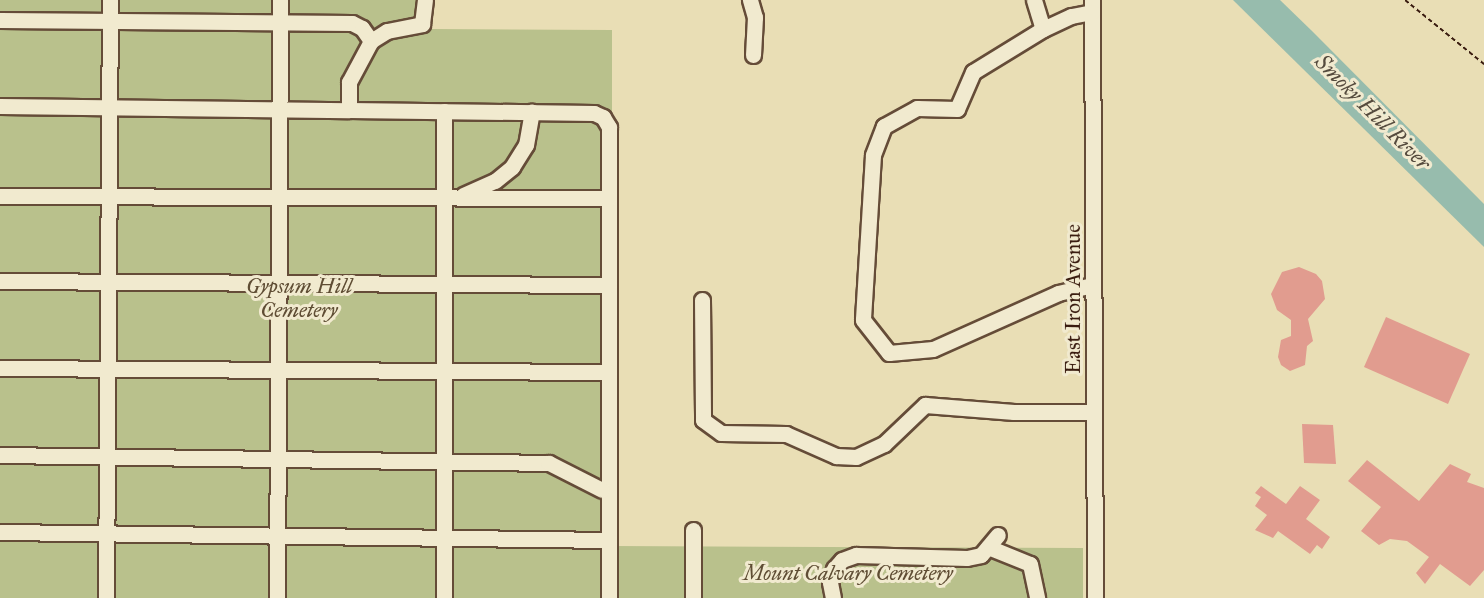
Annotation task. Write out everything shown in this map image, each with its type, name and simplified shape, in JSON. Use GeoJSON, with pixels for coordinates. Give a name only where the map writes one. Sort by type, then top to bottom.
{"type":"FeatureCollection","features":[{"type":"Feature","properties":{"kind":"street"},"geometry":{"type":"LineString","coordinates":[[106,598],[110,0]]}},
{"type":"Feature","properties":{"kind":"street"},"geometry":{"type":"LineString","coordinates":[[277,598],[280,0]]}},
{"type":"Feature","properties":{"kind":"street"},"geometry":{"type":"LineString","coordinates":[[349,110],[349,82],[371,41],[387,31],[422,24],[425,0]]}},
{"type":"Feature","properties":{"kind":"street"},"geometry":{"type":"LineString","coordinates":[[750,0],[755,17],[753,55]]}},
{"type":"Feature","properties":{"kind":"street"},"geometry":{"type":"LineString","coordinates":[[1034,0],[1043,29]]}},
{"type":"Feature","properties":{"kind":"street"},"geometry":{"type":"LineString","coordinates":[[1092,6],[1043,29],[973,72],[957,109],[917,108],[884,126],[873,155],[863,320],[889,353],[933,349],[1058,293],[1093,285]]}},
{"type":"Feature","properties":{"kind":"street","name":"East Iron Avenue"},"geometry":{"type":"LineString","coordinates":[[1092,6],[1095,598]]}},
{"type":"Feature","properties":{"kind":"street"},"geometry":{"type":"LineString","coordinates":[[0,20],[352,23],[362,28],[371,41]]}},
{"type":"Feature","properties":{"kind":"street"},"geometry":{"type":"LineString","coordinates":[[0,106],[594,113],[603,117],[609,127],[609,598]]}},
{"type":"Feature","properties":{"kind":"street"},"geometry":{"type":"LineString","coordinates":[[444,111],[449,199],[444,284],[444,598]]}},
{"type":"Feature","properties":{"kind":"street"},"geometry":{"type":"LineString","coordinates":[[449,199],[495,181],[512,166],[526,145],[532,112]]}},
{"type":"Feature","properties":{"kind":"street"},"geometry":{"type":"LineString","coordinates":[[0,196],[609,198]]}},
{"type":"Feature","properties":{"kind":"street"},"geometry":{"type":"LineString","coordinates":[[0,281],[609,285]]}},
{"type":"Feature","properties":{"kind":"street"},"geometry":{"type":"LineString","coordinates":[[702,300],[703,420],[721,433],[786,434],[836,456],[856,457],[884,444],[925,405],[1014,412],[1094,412]]}},
{"type":"Feature","properties":{"kind":"street"},"geometry":{"type":"LineString","coordinates":[[0,368],[609,372]]}},
{"type":"Feature","properties":{"kind":"street"},"geometry":{"type":"LineString","coordinates":[[0,455],[549,463],[602,490]]}},
{"type":"Feature","properties":{"kind":"street"},"geometry":{"type":"LineString","coordinates":[[693,530],[693,598]]}},
{"type":"Feature","properties":{"kind":"street"},"geometry":{"type":"LineString","coordinates":[[0,532],[609,540]]}},
{"type":"Feature","properties":{"kind":"street"},"geometry":{"type":"LineString","coordinates":[[832,598],[834,569],[842,560],[856,555],[967,558],[981,555],[998,535]]}},
{"type":"Feature","properties":{"kind":"street"},"geometry":{"type":"LineString","coordinates":[[988,547],[1029,564],[1037,598]]}},
{"type":"Feature","properties":{"kind":"path"},"geometry":{"type":"LineString","coordinates":[[1405,0],[1484,64]]}},
{"type":"Feature","properties":{"kind":"green space","name":"Gypsum Hill Cemetery"},"geometry":{"type":"Polygon","coordinates":[[[0,0],[431,0],[431,29],[612,30],[612,546],[1083,548],[1083,598],[0,598],[0,0]]]}},
{"type":"Feature","properties":{"kind":"water","name":"Smoky Hill River"},"geometry":{"type":"Polygon","coordinates":[[[1233,0],[1280,0],[1313,32],[1484,204],[1484,247],[1233,0]]]}},
{"type":"Feature","properties":{"kind":"building"},"geometry":{"type":"Polygon","coordinates":[[[1299,267],[1316,274],[1322,281],[1325,299],[1308,319],[1313,341],[1307,346],[1305,365],[1290,371],[1281,365],[1278,357],[1281,340],[1291,336],[1291,320],[1277,310],[1271,294],[1282,272],[1299,267]]]}},
{"type":"Feature","properties":{"kind":"building"},"geometry":{"type":"Polygon","coordinates":[[[1386,317],[1470,354],[1448,404],[1364,367],[1386,317]]]}},
{"type":"Feature","properties":{"kind":"building"},"geometry":{"type":"Polygon","coordinates":[[[1302,424],[1333,425],[1336,464],[1304,463],[1302,424]]]}},
{"type":"Feature","properties":{"kind":"building"},"geometry":{"type":"Polygon","coordinates":[[[1367,460],[1419,501],[1450,464],[1471,474],[1467,482],[1484,488],[1484,570],[1470,586],[1440,564],[1425,584],[1416,573],[1429,557],[1407,541],[1390,539],[1379,545],[1361,531],[1381,507],[1348,481],[1367,460]]]}},
{"type":"Feature","properties":{"kind":"building"},"geometry":{"type":"Polygon","coordinates":[[[1261,486],[1286,504],[1300,486],[1320,500],[1306,519],[1330,537],[1322,549],[1317,545],[1310,554],[1278,531],[1273,538],[1255,530],[1267,515],[1255,506],[1261,497],[1255,493],[1261,486]]]}},
{"type":"Feature","properties":{"kind":"park label","name":"Mount Calvary Cemetery"},"geometry":{"type":"Point","coordinates":[848,573]}}]}
